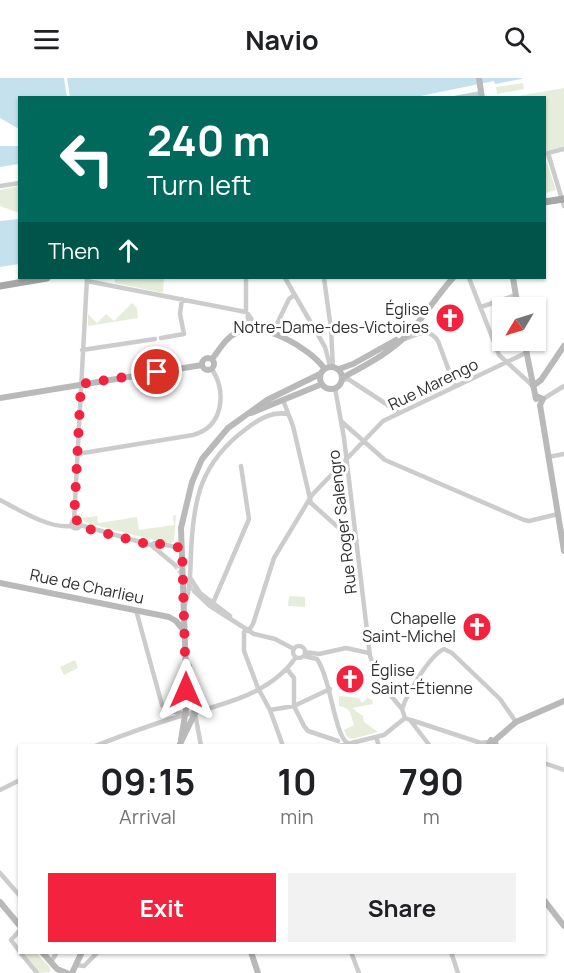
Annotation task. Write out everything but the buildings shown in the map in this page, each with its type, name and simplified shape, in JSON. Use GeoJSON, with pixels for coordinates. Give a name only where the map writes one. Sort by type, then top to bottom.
{"type":"FeatureCollection","features":[{"type":"Feature","properties":{"kind":"main road"},"geometry":{"type":"LineString","coordinates":[[546,202],[563,201]]}},
{"type":"Feature","properties":{"kind":"main road"},"geometry":{"type":"LineString","coordinates":[[0,286],[41,279]]}},
{"type":"Feature","properties":{"kind":"street"},"geometry":{"type":"LineString","coordinates":[[480,82],[482,95]]}},
{"type":"Feature","properties":{"kind":"street"},"geometry":{"type":"LineString","coordinates":[[563,201],[548,153],[564,149]]}},
{"type":"Feature","properties":{"kind":"street"},"geometry":{"type":"LineString","coordinates":[[0,186],[18,183]]}},
{"type":"Feature","properties":{"kind":"street"},"geometry":{"type":"LineString","coordinates":[[71,525],[74,520],[87,279],[247,313],[259,330]]}},
{"type":"Feature","properties":{"kind":"street"},"geometry":{"type":"LineString","coordinates":[[246,279],[247,330]]}},
{"type":"Feature","properties":{"kind":"street"},"geometry":{"type":"LineString","coordinates":[[286,279],[325,347],[329,369]]}},
{"type":"Feature","properties":{"kind":"street"},"geometry":{"type":"LineString","coordinates":[[242,417],[322,384],[329,369],[331,329],[324,279]]}},
{"type":"Feature","properties":{"kind":"street"},"geometry":{"type":"LineString","coordinates":[[322,384],[328,388],[335,388],[342,379],[375,360],[401,340],[426,313],[447,279]]}},
{"type":"Feature","properties":{"kind":"street"},"geometry":{"type":"LineString","coordinates":[[436,298],[452,279]]}},
{"type":"Feature","properties":{"kind":"street"},"geometry":{"type":"LineString","coordinates":[[469,279],[498,352],[506,363],[533,386]]}},
{"type":"Feature","properties":{"kind":"street"},"geometry":{"type":"LineString","coordinates":[[481,307],[516,295],[513,279]]}},
{"type":"Feature","properties":{"kind":"street"},"geometry":{"type":"LineString","coordinates":[[273,332],[289,299],[294,295]]}},
{"type":"Feature","properties":{"kind":"street"},"geometry":{"type":"LineString","coordinates":[[82,350],[184,334],[180,314],[182,299]]}},
{"type":"Feature","properties":{"kind":"street"},"geometry":{"type":"LineString","coordinates":[[180,743],[195,713],[186,636],[182,548],[183,516],[199,464],[217,439],[242,417],[267,400],[329,369],[387,346],[426,313]]}},
{"type":"Feature","properties":{"kind":"street"},"geometry":{"type":"LineString","coordinates":[[212,359],[229,338],[238,332],[247,330],[273,332],[318,360],[342,379],[348,379],[400,413]]}},
{"type":"Feature","properties":{"kind":"street"},"geometry":{"type":"LineString","coordinates":[[401,340],[424,333],[434,335],[455,387]]}},
{"type":"Feature","properties":{"kind":"street"},"geometry":{"type":"LineString","coordinates":[[533,386],[541,380],[564,346]]}},
{"type":"Feature","properties":{"kind":"street"},"geometry":{"type":"LineString","coordinates":[[526,353],[548,457],[564,551]]}},
{"type":"Feature","properties":{"kind":"street","name":"Rue Marengo"},"geometry":{"type":"LineString","coordinates":[[246,631],[253,624],[274,558],[309,499],[383,421],[526,353]]}},
{"type":"Feature","properties":{"kind":"street"},"geometry":{"type":"LineString","coordinates":[[202,365],[206,358],[212,359]]}},
{"type":"Feature","properties":{"kind":"street"},"geometry":{"type":"LineString","coordinates":[[212,359],[215,364],[212,369]]}},
{"type":"Feature","properties":{"kind":"street"},"geometry":{"type":"LineString","coordinates":[[0,398],[202,365]]}},
{"type":"Feature","properties":{"kind":"street"},"geometry":{"type":"LineString","coordinates":[[202,365],[206,370],[212,369]]}},
{"type":"Feature","properties":{"kind":"street"},"geometry":{"type":"LineString","coordinates":[[77,454],[183,437],[210,428],[220,410],[220,397],[212,369]]}},
{"type":"Feature","properties":{"kind":"street"},"geometry":{"type":"LineString","coordinates":[[548,457],[540,405],[543,399],[564,386]]}},
{"type":"Feature","properties":{"kind":"street","name":"Rue Roger Salengro"},"geometry":{"type":"LineString","coordinates":[[335,388],[346,459],[369,653],[382,685],[402,709]]}},
{"type":"Feature","properties":{"kind":"street"},"geometry":{"type":"LineString","coordinates":[[536,396],[543,399]]}},
{"type":"Feature","properties":{"kind":"street"},"geometry":{"type":"LineString","coordinates":[[283,400],[298,444],[309,499],[314,506],[356,540]]}},
{"type":"Feature","properties":{"kind":"street"},"geometry":{"type":"LineString","coordinates":[[169,617],[177,614],[184,606],[189,589],[194,509],[208,471],[230,442],[252,424],[277,413],[288,414]]}},
{"type":"Feature","properties":{"kind":"street"},"geometry":{"type":"LineString","coordinates":[[341,422],[385,460],[524,520],[529,521],[558,514]]}},
{"type":"Feature","properties":{"kind":"street"},"geometry":{"type":"LineString","coordinates":[[548,457],[564,454]]}},
{"type":"Feature","properties":{"kind":"street"},"geometry":{"type":"LineString","coordinates":[[213,603],[249,519],[241,466]]}},
{"type":"Feature","properties":{"kind":"street"},"geometry":{"type":"LineString","coordinates":[[0,500],[57,526],[71,525],[75,528],[80,525]]}},
{"type":"Feature","properties":{"kind":"street"},"geometry":{"type":"LineString","coordinates":[[74,520],[79,521],[80,525],[151,545],[174,565]]}},
{"type":"Feature","properties":{"kind":"street"},"geometry":{"type":"LineString","coordinates":[[151,545],[154,543],[182,548]]}},
{"type":"Feature","properties":{"kind":"street"},"geometry":{"type":"LineString","coordinates":[[190,577],[196,589],[227,612],[246,631],[275,639],[294,649],[296,657]]}},
{"type":"Feature","properties":{"kind":"street","name":"Rue de Charlieu"},"geometry":{"type":"LineString","coordinates":[[0,583],[169,617]]}},
{"type":"Feature","properties":{"kind":"street"},"geometry":{"type":"LineString","coordinates":[[194,591],[202,600],[236,621]]}},
{"type":"Feature","properties":{"kind":"street"},"geometry":{"type":"LineString","coordinates":[[136,610],[162,705],[170,711],[186,715]]}},
{"type":"Feature","properties":{"kind":"street"},"geometry":{"type":"LineString","coordinates":[[169,617],[176,621],[186,636],[186,732]]}},
{"type":"Feature","properties":{"kind":"street"},"geometry":{"type":"LineString","coordinates":[[246,631],[244,651],[282,744]]}},
{"type":"Feature","properties":{"kind":"street"},"geometry":{"type":"LineString","coordinates":[[294,649],[301,646],[304,654]]}},
{"type":"Feature","properties":{"kind":"street"},"geometry":{"type":"LineString","coordinates":[[101,744],[237,698],[277,678],[296,657],[304,654],[318,656],[346,648],[369,653]]}},
{"type":"Feature","properties":{"kind":"street"},"geometry":{"type":"LineString","coordinates":[[428,744],[407,719],[402,709],[426,667],[437,653],[446,650],[500,699],[516,722]]}},
{"type":"Feature","properties":{"kind":"street"},"geometry":{"type":"LineString","coordinates":[[318,656],[330,689],[338,742]]}},
{"type":"Feature","properties":{"kind":"street"},"geometry":{"type":"LineString","coordinates":[[186,666],[201,744]]}},
{"type":"Feature","properties":{"kind":"street"},"geometry":{"type":"LineString","coordinates":[[287,669],[294,678],[294,706],[308,731],[347,743],[386,734],[407,719]]}},
{"type":"Feature","properties":{"kind":"street"},"geometry":{"type":"LineString","coordinates":[[270,710],[294,706],[330,689]]}},
{"type":"Feature","properties":{"kind":"street"},"geometry":{"type":"LineString","coordinates":[[407,719],[481,743],[492,743],[516,722],[564,701]]}},
{"type":"Feature","properties":{"kind":"street"},"geometry":{"type":"LineString","coordinates":[[194,703],[205,710]]}},
{"type":"Feature","properties":{"kind":"street"},"geometry":{"type":"LineString","coordinates":[[180,743],[186,715]]}},
{"type":"Feature","properties":{"kind":"street"},"geometry":{"type":"LineString","coordinates":[[376,737],[378,744]]}},
{"type":"Feature","properties":{"kind":"street"},"geometry":{"type":"LineString","coordinates":[[338,742],[347,743]]}},
{"type":"Feature","properties":{"kind":"street"},"geometry":{"type":"LineString","coordinates":[[546,764],[564,770]]}},
{"type":"Feature","properties":{"kind":"street"},"geometry":{"type":"LineString","coordinates":[[0,790],[18,781]]}},
{"type":"Feature","properties":{"kind":"street"},"geometry":{"type":"LineString","coordinates":[[0,873],[18,894]]}},
{"type":"Feature","properties":{"kind":"street"},"geometry":{"type":"LineString","coordinates":[[0,902],[18,925]]}},
{"type":"Feature","properties":{"kind":"street"},"geometry":{"type":"LineString","coordinates":[[546,903],[564,926]]}},
{"type":"Feature","properties":{"kind":"street"},"geometry":{"type":"LineString","coordinates":[[18,931],[11,940],[18,949]]}},
{"type":"Feature","properties":{"kind":"street"},"geometry":{"type":"LineString","coordinates":[[22,954],[37,973]]}},
{"type":"Feature","properties":{"kind":"street"},"geometry":{"type":"LineString","coordinates":[[44,954],[56,972],[67,973]]}},
{"type":"Feature","properties":{"kind":"street"},"geometry":{"type":"LineString","coordinates":[[51,962],[56,954]]}},
{"type":"Feature","properties":{"kind":"street"},"geometry":{"type":"LineString","coordinates":[[79,966],[82,954]]}},
{"type":"Feature","properties":{"kind":"street"},"geometry":{"type":"LineString","coordinates":[[72,973],[95,954]]}},
{"type":"Feature","properties":{"kind":"street"},"geometry":{"type":"LineString","coordinates":[[252,954],[258,973]]}},
{"type":"Feature","properties":{"kind":"street"},"geometry":{"type":"LineString","coordinates":[[352,954],[359,973]]}},
{"type":"Feature","properties":{"kind":"street"},"geometry":{"type":"LineString","coordinates":[[453,954],[458,973]]}},
{"type":"Feature","properties":{"kind":"street"},"geometry":{"type":"LineString","coordinates":[[79,966],[86,973]]}},
{"type":"Feature","properties":{"kind":"green space"},"geometry":{"type":"Polygon","coordinates":[[[523,83],[524,89],[497,94],[496,87],[523,83]]]}},
{"type":"Feature","properties":{"kind":"green space"},"geometry":{"type":"Polygon","coordinates":[[[564,88],[564,147],[546,151],[546,96],[518,96],[564,88]]]}},
{"type":"Feature","properties":{"kind":"green space"},"geometry":{"type":"Polygon","coordinates":[[[546,164],[556,190],[546,193],[546,164]]]}},
{"type":"Feature","properties":{"kind":"green space"},"geometry":{"type":"Polygon","coordinates":[[[18,186],[18,213],[0,206],[0,190],[18,186]]]}},
{"type":"Feature","properties":{"kind":"green space"},"geometry":{"type":"Polygon","coordinates":[[[114,279],[164,279],[163,293],[115,283],[114,279]]]}},
{"type":"Feature","properties":{"kind":"green space"},"geometry":{"type":"Polygon","coordinates":[[[132,303],[137,308],[138,318],[88,326],[88,314],[97,323],[106,314],[114,321],[132,303]]]}},
{"type":"Feature","properties":{"kind":"green space"},"geometry":{"type":"Polygon","coordinates":[[[176,515],[174,541],[169,544],[87,523],[81,518],[97,516],[98,523],[137,517],[139,530],[174,525],[173,516],[176,515]]]}},
{"type":"Feature","properties":{"kind":"green space"},"geometry":{"type":"Polygon","coordinates":[[[289,596],[305,597],[305,607],[288,606],[289,596]]]}},
{"type":"Feature","properties":{"kind":"green space"},"geometry":{"type":"Polygon","coordinates":[[[75,660],[78,668],[64,675],[60,667],[75,660]]]}},
{"type":"Feature","properties":{"kind":"green space"},"geometry":{"type":"Polygon","coordinates":[[[339,696],[359,698],[362,703],[368,698],[372,700],[373,704],[352,708],[363,716],[364,722],[378,732],[352,739],[347,737],[344,730],[354,725],[349,711],[339,706],[339,696]]]}},
{"type":"Feature","properties":{"kind":"green space"},"geometry":{"type":"Polygon","coordinates":[[[25,954],[37,954],[50,967],[50,972],[40,973],[25,954]]]}},
{"type":"Feature","properties":{"kind":"water"},"geometry":{"type":"Polygon","coordinates":[[[0,78],[64,78],[67,96],[18,96],[18,128],[0,118],[0,78]]]}},
{"type":"Feature","properties":{"kind":"water"},"geometry":{"type":"Polygon","coordinates":[[[67,78],[522,78],[495,84],[494,81],[421,96],[70,96],[67,78]]]}},
{"type":"Feature","properties":{"kind":"water"},"geometry":{"type":"Polygon","coordinates":[[[0,146],[18,146],[18,164],[0,167],[0,146]]]}},
{"type":"Feature","properties":{"kind":"water"},"geometry":{"type":"Polygon","coordinates":[[[18,219],[18,264],[0,267],[0,221],[18,219]]]}},
{"type":"Feature","properties":{"kind":"tunnel"},"geometry":{"type":"LineString","coordinates":[[175,565],[194,591]]}},
{"type":"Feature","properties":{"kind":"place","name":"Église Notre-Dame-des-Victoires"},"geometry":{"type":"Point","coordinates":[450,318]}},
{"type":"Feature","properties":{"kind":"place","name":"Chapelle Saint-Michel"},"geometry":{"type":"Point","coordinates":[477,627]}},
{"type":"Feature","properties":{"kind":"place","name":"Église Saint-Étienne"},"geometry":{"type":"Point","coordinates":[350,679]}},
{"type":"Feature","properties":{"kind":"route"},"geometry":{"type":"LineString","coordinates":[[157,372],[81,384],[74,520],[89,529],[151,545],[154,543],[182,548],[186,690]]}}]}
